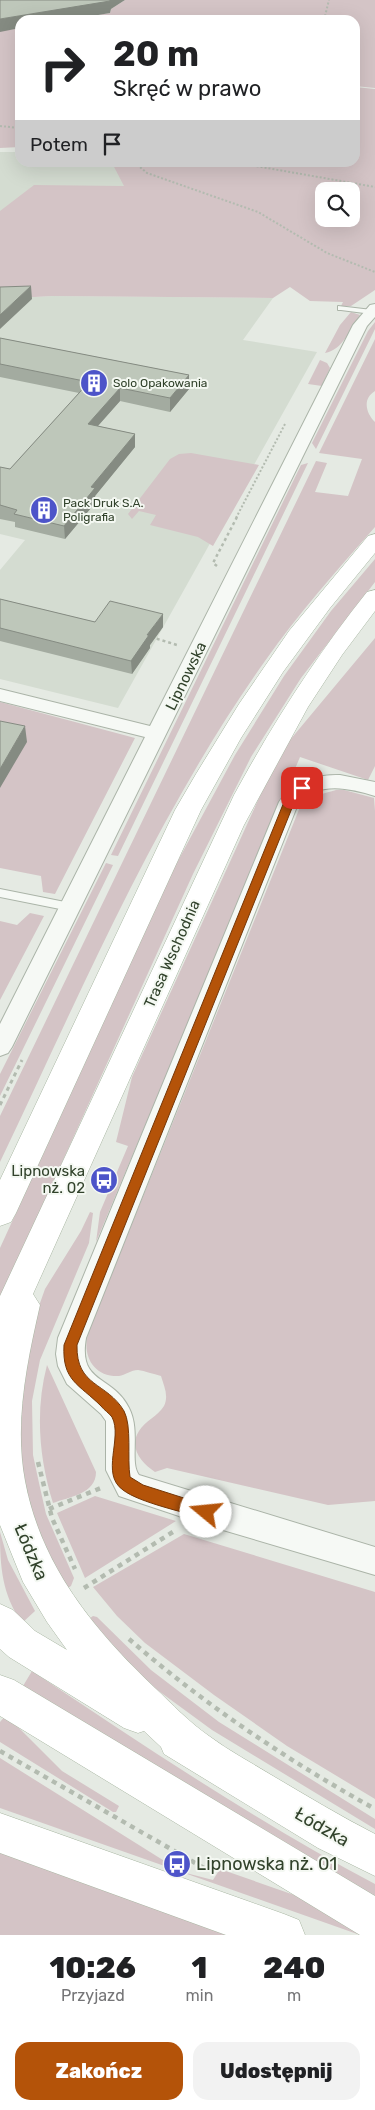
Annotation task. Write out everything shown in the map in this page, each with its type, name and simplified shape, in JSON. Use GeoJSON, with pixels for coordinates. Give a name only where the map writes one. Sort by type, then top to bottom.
{"type":"FeatureCollection","features":[{"type":"Feature","properties":{"kind":"main road"},"geometry":{"type":"LineString","coordinates":[[0,1213],[188,810],[221,748],[288,647],[375,540]]}},
{"type":"Feature","properties":{"kind":"main road","name":"Trasa Wschodnia"},"geometry":{"type":"LineString","coordinates":[[0,1330],[42,1243],[230,825],[264,757],[312,681],[375,596]]}},
{"type":"Feature","properties":{"kind":"main road","name":"Łódzka"},"geometry":{"type":"LineString","coordinates":[[42,1243],[24,1308],[7,1393],[4,1442],[8,1480],[20,1531],[34,1565],[70,1597],[76,1634],[104,1666],[193,1749]]}},
{"type":"Feature","properties":{"kind":"main road","name":"Łódzka"},"geometry":{"type":"LineString","coordinates":[[0,1623],[22,1644],[332,1834],[375,1856]]}},
{"type":"Feature","properties":{"kind":"main road"},"geometry":{"type":"LineString","coordinates":[[0,1694],[375,1920]]}},
{"type":"Feature","properties":{"kind":"main road"},"geometry":{"type":"LineString","coordinates":[[0,1833],[284,1935]]}},
{"type":"Feature","properties":{"kind":"street","name":"Lipnowska"},"geometry":{"type":"LineString","coordinates":[[0,1047],[360,325],[373,310]]}},
{"type":"Feature","properties":{"kind":"street"},"geometry":{"type":"LineString","coordinates":[[0,695],[157,734]]}},
{"type":"Feature","properties":{"kind":"street"},"geometry":{"type":"LineString","coordinates":[[375,789],[335,781],[318,783],[302,788],[290,802],[70,1345],[70,1360],[78,1378],[97,1393],[118,1414],[122,1431],[120,1459],[123,1480],[129,1486],[206,1512],[375,1561]]}},
{"type":"Feature","properties":{"kind":"lane"},"geometry":{"type":"LineString","coordinates":[[341,308],[373,310]]}},
{"type":"Feature","properties":{"kind":"lane"},"geometry":{"type":"LineString","coordinates":[[0,893],[70,907]]}},
{"type":"Feature","properties":{"kind":"path"},"geometry":{"type":"LineString","coordinates":[[325,15],[329,0]]}},
{"type":"Feature","properties":{"kind":"path"},"geometry":{"type":"LineString","coordinates":[[0,126],[15,128]]}},
{"type":"Feature","properties":{"kind":"path"},"geometry":{"type":"LineString","coordinates":[[140,167],[147,173],[258,212],[327,253],[375,272]]}},
{"type":"Feature","properties":{"kind":"path"},"geometry":{"type":"LineString","coordinates":[[261,167],[375,187]]}},
{"type":"Feature","properties":{"kind":"path"},"geometry":{"type":"LineString","coordinates":[[150,637],[184,647]]}},
{"type":"Feature","properties":{"kind":"path"},"geometry":{"type":"LineString","coordinates":[[37,1454],[70,1597]]}},
{"type":"Feature","properties":{"kind":"path"},"geometry":{"type":"LineString","coordinates":[[49,1509],[123,1480]]}},
{"type":"Feature","properties":{"kind":"path"},"geometry":{"type":"LineString","coordinates":[[70,1597],[206,1512]]}},
{"type":"Feature","properties":{"kind":"path"},"geometry":{"type":"LineString","coordinates":[[70,1597],[88,1593]]}},
{"type":"Feature","properties":{"kind":"path"},"geometry":{"type":"LineString","coordinates":[[127,1638],[165,1671],[256,1737],[375,1809]]}},
{"type":"Feature","properties":{"kind":"path"},"geometry":{"type":"LineString","coordinates":[[0,1750],[204,1868]]}},
{"type":"Feature","properties":{"kind":"shaded area"},"geometry":{"type":"Polygon","coordinates":[[[125,0],[375,0],[375,88],[360,86],[360,15],[97,15],[110,13],[111,9],[125,0]]]}},
{"type":"Feature","properties":{"kind":"shaded area"},"geometry":{"type":"Polygon","coordinates":[[[15,29],[15,147],[0,148],[0,31],[15,29]]]}},
{"type":"Feature","properties":{"kind":"shaded area"},"geometry":{"type":"Polygon","coordinates":[[[360,88],[375,89],[375,290],[351,306],[341,306],[343,302],[310,301],[290,287],[273,298],[52,296],[0,299],[0,211],[34,185],[124,186],[114,167],[360,167],[360,88]]]}},
{"type":"Feature","properties":{"kind":"shaded area"},"geometry":{"type":"Polygon","coordinates":[[[0,152],[15,152],[15,167],[120,167],[177,272],[0,266],[0,152]]]}},
{"type":"Feature","properties":{"kind":"shaded area"},"geometry":{"type":"Polygon","coordinates":[[[52,296],[273,298],[243,340],[317,352],[118,708],[0,679],[0,570],[25,540],[0,534],[0,299],[52,296]]]}},
{"type":"Feature","properties":{"kind":"shaded area"},"geometry":{"type":"Polygon","coordinates":[[[351,312],[360,315],[337,348],[325,353],[340,325],[351,312]]]}},
{"type":"Feature","properties":{"kind":"shaded area"},"geometry":{"type":"Polygon","coordinates":[[[375,322],[375,329],[316,449],[312,443],[368,331],[375,322]]]}},
{"type":"Feature","properties":{"kind":"shaded area"},"geometry":{"type":"Polygon","coordinates":[[[375,339],[375,391],[368,398],[367,406],[369,414],[375,422],[375,527],[291,626],[225,720],[154,843],[90,970],[0,1162],[0,1116],[316,461],[327,463],[315,492],[348,496],[362,459],[319,453],[375,339]]]}},
{"type":"Feature","properties":{"kind":"shaded area"},"geometry":{"type":"Polygon","coordinates":[[[320,360],[327,363],[330,368],[322,386],[308,384],[320,360]]]}},
{"type":"Feature","properties":{"kind":"shaded area"},"geometry":{"type":"Polygon","coordinates":[[[191,453],[259,465],[213,546],[198,537],[150,525],[156,515],[139,511],[132,519],[128,514],[170,459],[179,454],[191,453]]]}},
{"type":"Feature","properties":{"kind":"shaded area"},"geometry":{"type":"Polygon","coordinates":[[[308,463],[118,856],[111,855],[301,465],[308,463]]]}},
{"type":"Feature","properties":{"kind":"shaded area"},"geometry":{"type":"Polygon","coordinates":[[[375,559],[375,582],[301,678],[251,757],[193,874],[0,1299],[0,1248],[173,870],[235,755],[284,676],[331,611],[375,559]]]}},
{"type":"Feature","properties":{"kind":"shaded area"},"geometry":{"type":"Polygon","coordinates":[[[375,638],[375,766],[368,780],[300,757],[96,1242],[100,1212],[128,1146],[116,1142],[132,1077],[280,752],[375,638]]]}},
{"type":"Feature","properties":{"kind":"shaded area"},"geometry":{"type":"Polygon","coordinates":[[[0,702],[135,738],[55,894],[43,892],[41,876],[0,868],[0,702]]]}},
{"type":"Feature","properties":{"kind":"shaded area"},"geometry":{"type":"Polygon","coordinates":[[[336,790],[344,790],[374,798],[375,811],[375,1501],[328,1505],[167,1468],[155,1472],[141,1460],[135,1443],[142,1427],[164,1406],[166,1395],[161,1376],[138,1370],[119,1376],[102,1373],[96,1369],[88,1357],[87,1341],[88,1333],[300,807],[312,798],[336,790]]]}},
{"type":"Feature","properties":{"kind":"shaded area"},"geometry":{"type":"Polygon","coordinates":[[[106,863],[113,865],[0,1096],[0,1074],[106,863]]]}},
{"type":"Feature","properties":{"kind":"shaded area"},"geometry":{"type":"Polygon","coordinates":[[[30,913],[44,916],[0,1000],[0,921],[17,925],[30,913]]]}},
{"type":"Feature","properties":{"kind":"shaded area"},"geometry":{"type":"Polygon","coordinates":[[[90,1212],[93,1213],[89,1243],[40,1360],[32,1401],[33,1455],[46,1514],[74,1578],[71,1586],[63,1591],[40,1542],[17,1451],[29,1334],[45,1289],[81,1231],[90,1212]]]}},
{"type":"Feature","properties":{"kind":"shaded area"},"geometry":{"type":"Polygon","coordinates":[[[47,1365],[96,1472],[92,1485],[87,1490],[53,1503],[44,1469],[40,1434],[41,1400],[47,1365]]]}},
{"type":"Feature","properties":{"kind":"shaded area"},"geometry":{"type":"Polygon","coordinates":[[[95,1496],[176,1521],[85,1578],[57,1513],[95,1496]]]}},
{"type":"Feature","properties":{"kind":"shaded area"},"geometry":{"type":"Polygon","coordinates":[[[0,1532],[8,1560],[35,1611],[22,1623],[6,1591],[2,1569],[0,1532]]]}},
{"type":"Feature","properties":{"kind":"shaded area"},"geometry":{"type":"Polygon","coordinates":[[[184,1534],[375,1592],[375,1799],[287,1746],[214,1695],[145,1643],[117,1616],[93,1587],[184,1534]]]}},
{"type":"Feature","properties":{"kind":"shaded area"},"geometry":{"type":"Polygon","coordinates":[[[93,1616],[97,1617],[151,1670],[219,1722],[375,1819],[375,1829],[212,1730],[141,1678],[83,1623],[93,1616]]]}},
{"type":"Feature","properties":{"kind":"shaded area"},"geometry":{"type":"Polygon","coordinates":[[[32,1671],[158,1755],[244,1809],[375,1884],[375,1900],[23,1686],[32,1671]]]}},
{"type":"Feature","properties":{"kind":"shaded area"},"geometry":{"type":"Polygon","coordinates":[[[6,1715],[62,1771],[119,1806],[116,1812],[113,1812],[0,1742],[0,1722],[6,1715]]]}},
{"type":"Feature","properties":{"kind":"shaded area"},"geometry":{"type":"Polygon","coordinates":[[[0,1758],[182,1872],[213,1880],[220,1869],[297,1896],[360,1935],[0,1808],[0,1758]]]}},
{"type":"Feature","properties":{"kind":"shaded area"},"geometry":{"type":"Polygon","coordinates":[[[0,1852],[236,1935],[0,1935],[0,1852]]]}},
{"type":"Feature","properties":{"kind":"building"},"geometry":{"type":"Polygon","coordinates":[[[0,0],[110,0],[15,15],[0,19],[0,0]]]}},
{"type":"Feature","properties":{"kind":"building"},"geometry":{"type":"Polygon","coordinates":[[[31,286],[0,315],[0,287],[31,286]]]}},
{"type":"Feature","properties":{"kind":"building"},"geometry":{"type":"Polygon","coordinates":[[[0,338],[189,375],[170,398],[120,388],[88,424],[135,434],[91,487],[95,488],[64,526],[14,514],[17,510],[0,505],[0,467],[10,469],[89,382],[0,364],[0,338]]]}},
{"type":"Feature","properties":{"kind":"building"},"geometry":{"type":"Polygon","coordinates":[[[0,599],[95,622],[110,601],[163,614],[131,661],[0,628],[0,599]]]}},
{"type":"Feature","properties":{"kind":"building"},"geometry":{"type":"Polygon","coordinates":[[[0,721],[25,726],[0,769],[0,721]]]}},
{"type":"Feature","properties":{"kind":"place","name":"Solo Opakowania"},"geometry":{"type":"Point","coordinates":[94,383]}},
{"type":"Feature","properties":{"kind":"place","name":"Pack Druk S.A. Poligrafia"},"geometry":{"type":"Point","coordinates":[44,510]}},
{"type":"Feature","properties":{"kind":"place","name":"Lipnowska nż. 02"},"geometry":{"type":"Point","coordinates":[104,1180]}},
{"type":"Feature","properties":{"kind":"place","name":"Lipnowska nż. 01"},"geometry":{"type":"Point","coordinates":[177,1864]}},
{"type":"Feature","properties":{"kind":"route"},"geometry":{"type":"LineString","coordinates":[[206,1512],[141,1491],[129,1486],[123,1480],[120,1471],[122,1431],[118,1414],[97,1393],[78,1378],[71,1365],[70,1345],[290,802],[296,792],[302,788]]}}]}
